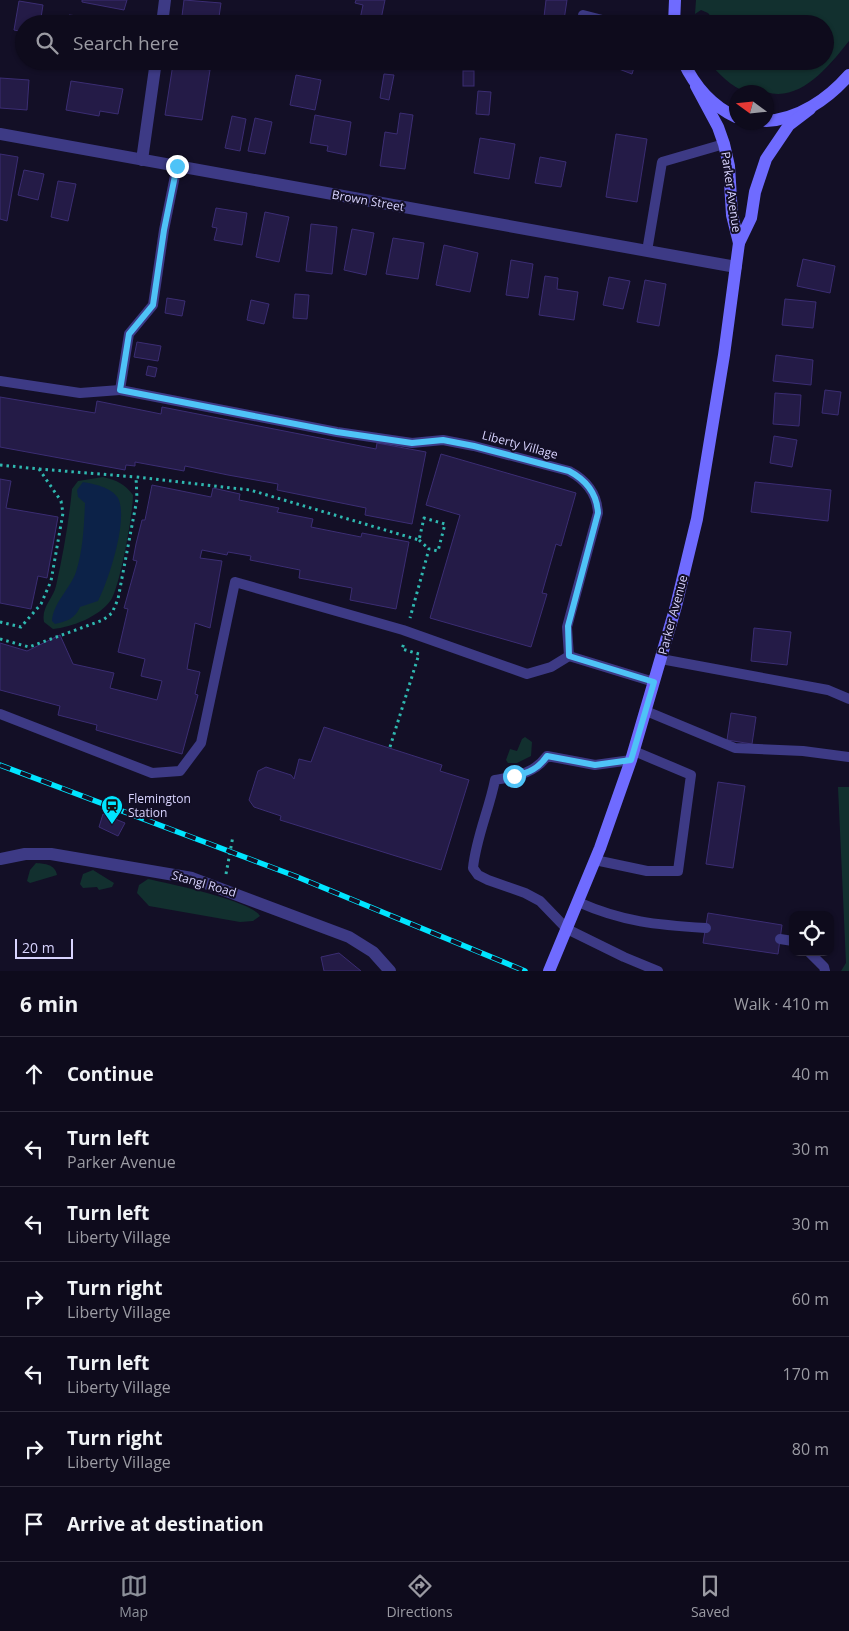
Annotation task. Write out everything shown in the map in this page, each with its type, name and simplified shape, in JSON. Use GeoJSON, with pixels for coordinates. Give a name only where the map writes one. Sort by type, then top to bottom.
{"type":"FeatureCollection","features":[{"type":"Feature","properties":{"kind":"main road"},"geometry":{"type":"LineString","coordinates":[[674,15],[675,0]]}},
{"type":"Feature","properties":{"kind":"main road","name":"Parker Avenue"},"geometry":{"type":"LineString","coordinates":[[688,70],[718,127],[724,144],[729,166],[732,215],[739,243]]}},
{"type":"Feature","properties":{"kind":"main road","name":"Parker Avenue"},"geometry":{"type":"LineString","coordinates":[[549,971],[595,860],[632,755],[661,659],[697,519],[739,243],[751,218],[755,192],[766,159],[789,125],[848,77]]}},
{"type":"Feature","properties":{"kind":"main road"},"geometry":{"type":"LineString","coordinates":[[696,86],[729,114]]}},
{"type":"Feature","properties":{"kind":"main road"},"geometry":{"type":"LineString","coordinates":[[774,121],[810,109]]}},
{"type":"Feature","properties":{"kind":"street"},"geometry":{"type":"LineString","coordinates":[[163,15],[165,0]]}},
{"type":"Feature","properties":{"kind":"street"},"geometry":{"type":"LineString","coordinates":[[142,160],[155,70]]}},
{"type":"Feature","properties":{"kind":"street","name":"Brown Street"},"geometry":{"type":"LineString","coordinates":[[0,134],[736,267]]}},
{"type":"Feature","properties":{"kind":"street","name":"Stangl Road"},"geometry":{"type":"LineString","coordinates":[[0,859],[25,854],[64,856],[192,878],[223,888],[349,937],[373,952],[390,971]]}},
{"type":"Feature","properties":{"kind":"lane"},"geometry":{"type":"LineString","coordinates":[[647,251],[662,162],[724,144]]}},
{"type":"Feature","properties":{"kind":"lane"},"geometry":{"type":"LineString","coordinates":[[120,390],[129,334],[153,305],[164,230],[177,166]]}},
{"type":"Feature","properties":{"kind":"lane","name":"Liberty Village"},"geometry":{"type":"LineString","coordinates":[[0,380],[80,393],[120,390],[337,432],[412,443],[443,440],[474,446],[569,471],[580,477],[597,500],[598,513],[568,626],[569,656]]}},
{"type":"Feature","properties":{"kind":"lane"},"geometry":{"type":"LineString","coordinates":[[0,714],[152,772],[180,771],[201,743],[236,582],[407,632],[527,674],[551,667],[569,656],[654,682]]}},
{"type":"Feature","properties":{"kind":"lane"},"geometry":{"type":"LineString","coordinates":[[661,659],[828,690],[849,699]]}},
{"type":"Feature","properties":{"kind":"lane"},"geometry":{"type":"LineString","coordinates":[[646,711],[736,748],[802,751],[849,757]]}},
{"type":"Feature","properties":{"kind":"lane"},"geometry":{"type":"LineString","coordinates":[[595,860],[647,871],[678,871],[692,776],[632,755],[595,765],[547,756],[541,765],[530,772],[495,780],[490,808],[475,849],[473,868],[478,875],[525,893],[540,902],[567,929],[624,957],[658,971]]}},
{"type":"Feature","properties":{"kind":"lane"},"geometry":{"type":"LineString","coordinates":[[578,902],[618,918],[661,925],[706,928]]}},
{"type":"Feature","properties":{"kind":"lane"},"geometry":{"type":"LineString","coordinates":[[780,939],[789,940]]}},
{"type":"Feature","properties":{"kind":"lane"},"geometry":{"type":"LineString","coordinates":[[813,956],[824,967],[825,971]]}},
{"type":"Feature","properties":{"kind":"path"},"geometry":{"type":"LineString","coordinates":[[0,465],[136,477],[250,490],[419,540],[438,551],[445,524],[424,518],[419,540]]}},
{"type":"Feature","properties":{"kind":"path"},"geometry":{"type":"LineString","coordinates":[[0,622],[20,627],[41,604],[51,581],[63,513],[61,501],[40,469]]}},
{"type":"Feature","properties":{"kind":"path"},"geometry":{"type":"LineString","coordinates":[[0,639],[29,647],[103,620],[112,612],[118,599],[127,559],[137,499],[136,477]]}},
{"type":"Feature","properties":{"kind":"path"},"geometry":{"type":"LineString","coordinates":[[390,747],[419,654],[402,649],[430,548]]}},
{"type":"Feature","properties":{"kind":"path"},"geometry":{"type":"LineString","coordinates":[[223,888],[233,836]]}},
{"type":"Feature","properties":{"kind":"green space"},"geometry":{"type":"Polygon","coordinates":[[[696,0],[849,0],[849,41],[834,60],[834,15],[710,15],[701,10],[695,14],[696,0]]]}},
{"type":"Feature","properties":{"kind":"green space"},"geometry":{"type":"Polygon","coordinates":[[[716,70],[824,70],[802,87],[791,92],[779,94],[774,93],[774,85],[734,85],[716,70]]]}},
{"type":"Feature","properties":{"kind":"green space"},"geometry":{"type":"Polygon","coordinates":[[[103,477],[120,483],[133,495],[131,517],[115,592],[106,606],[92,616],[68,626],[53,629],[44,622],[44,612],[56,586],[66,538],[72,489],[78,481],[103,477]]]}},
{"type":"Feature","properties":{"kind":"green space"},"geometry":{"type":"Polygon","coordinates":[[[525,737],[532,742],[531,756],[517,763],[508,763],[506,760],[510,749],[517,751],[522,739],[525,737]]]}},
{"type":"Feature","properties":{"kind":"green space"},"geometry":{"type":"Polygon","coordinates":[[[838,787],[849,787],[849,971],[841,971],[846,963],[838,787]]]}},
{"type":"Feature","properties":{"kind":"green space"},"geometry":{"type":"Polygon","coordinates":[[[36,863],[52,867],[57,875],[30,883],[27,881],[30,870],[36,863]]]}},
{"type":"Feature","properties":{"kind":"green space"},"geometry":{"type":"Polygon","coordinates":[[[93,870],[114,883],[112,887],[99,890],[97,887],[83,888],[80,884],[83,874],[93,870]]]}},
{"type":"Feature","properties":{"kind":"green space"},"geometry":{"type":"Polygon","coordinates":[[[148,879],[242,904],[254,910],[260,916],[253,921],[240,922],[149,906],[137,893],[139,885],[148,879]]]}},
{"type":"Feature","properties":{"kind":"water"},"geometry":{"type":"Polygon","coordinates":[[[83,482],[107,489],[118,498],[121,508],[119,535],[112,566],[98,601],[80,607],[70,619],[55,624],[52,621],[55,608],[76,572],[80,555],[85,503],[78,497],[77,490],[83,482]]]}},
{"type":"Feature","properties":{"kind":"building"},"geometry":{"type":"Polygon","coordinates":[[[82,0],[127,0],[124,10],[82,2],[82,0]]]}},
{"type":"Feature","properties":{"kind":"building"},"geometry":{"type":"Polygon","coordinates":[[[184,0],[221,3],[219,15],[182,15],[184,0]]]}},
{"type":"Feature","properties":{"kind":"building"},"geometry":{"type":"Polygon","coordinates":[[[356,0],[385,0],[382,15],[361,15],[363,5],[355,3],[356,0]]]}},
{"type":"Feature","properties":{"kind":"building"},"geometry":{"type":"Polygon","coordinates":[[[546,0],[567,0],[565,15],[544,15],[546,0]]]}},
{"type":"Feature","properties":{"kind":"building"},"geometry":{"type":"Polygon","coordinates":[[[19,1],[43,5],[41,15],[17,15],[19,1]]]}},
{"type":"Feature","properties":{"kind":"building"},"geometry":{"type":"Polygon","coordinates":[[[172,70],[210,70],[202,120],[165,115],[172,70]]]}},
{"type":"Feature","properties":{"kind":"building"},"geometry":{"type":"Polygon","coordinates":[[[622,70],[633,70],[632,74],[622,70]]]}},
{"type":"Feature","properties":{"kind":"building"},"geometry":{"type":"Polygon","coordinates":[[[463,71],[474,71],[474,86],[463,86],[463,71]]]}},
{"type":"Feature","properties":{"kind":"building"},"geometry":{"type":"Polygon","coordinates":[[[384,74],[394,75],[389,100],[380,98],[384,74]]]}},
{"type":"Feature","properties":{"kind":"building"},"geometry":{"type":"Polygon","coordinates":[[[296,75],[321,80],[315,110],[290,105],[296,75]]]}},
{"type":"Feature","properties":{"kind":"building"},"geometry":{"type":"Polygon","coordinates":[[[0,78],[29,80],[27,110],[0,108],[0,78]]]}},
{"type":"Feature","properties":{"kind":"building"},"geometry":{"type":"Polygon","coordinates":[[[71,81],[123,89],[118,114],[100,111],[99,116],[66,110],[71,81]]]}},
{"type":"Feature","properties":{"kind":"building"},"geometry":{"type":"Polygon","coordinates":[[[478,91],[491,92],[489,115],[476,114],[478,91]]]}},
{"type":"Feature","properties":{"kind":"building"},"geometry":{"type":"Polygon","coordinates":[[[400,113],[413,115],[405,169],[380,166],[385,132],[397,134],[400,113]]]}},
{"type":"Feature","properties":{"kind":"building"},"geometry":{"type":"Polygon","coordinates":[[[315,115],[351,122],[346,155],[327,151],[328,146],[310,143],[315,115]]]}},
{"type":"Feature","properties":{"kind":"building"},"geometry":{"type":"Polygon","coordinates":[[[232,116],[246,119],[240,151],[225,148],[232,116]]]}},
{"type":"Feature","properties":{"kind":"building"},"geometry":{"type":"Polygon","coordinates":[[[255,118],[272,122],[265,154],[248,151],[255,118]]]}},
{"type":"Feature","properties":{"kind":"building"},"geometry":{"type":"Polygon","coordinates":[[[616,134],[647,139],[637,202],[606,197],[616,134]]]}},
{"type":"Feature","properties":{"kind":"building"},"geometry":{"type":"Polygon","coordinates":[[[480,138],[515,144],[509,179],[474,173],[480,138]]]}},
{"type":"Feature","properties":{"kind":"building"},"geometry":{"type":"Polygon","coordinates":[[[0,154],[18,157],[7,221],[0,219],[0,154]]]}},
{"type":"Feature","properties":{"kind":"building"},"geometry":{"type":"Polygon","coordinates":[[[540,157],[566,162],[561,187],[535,183],[540,157]]]}},
{"type":"Feature","properties":{"kind":"building"},"geometry":{"type":"Polygon","coordinates":[[[24,170],[44,174],[38,200],[18,195],[24,170]]]}},
{"type":"Feature","properties":{"kind":"building"},"geometry":{"type":"Polygon","coordinates":[[[58,181],[76,184],[68,221],[51,217],[58,181]]]}},
{"type":"Feature","properties":{"kind":"building"},"geometry":{"type":"Polygon","coordinates":[[[216,208],[247,213],[242,245],[214,240],[217,228],[212,227],[216,208]]]}},
{"type":"Feature","properties":{"kind":"building"},"geometry":{"type":"Polygon","coordinates":[[[265,212],[289,217],[279,262],[256,257],[265,212]]]}},
{"type":"Feature","properties":{"kind":"building"},"geometry":{"type":"Polygon","coordinates":[[[311,224],[337,227],[332,274],[306,271],[311,224]]]}},
{"type":"Feature","properties":{"kind":"building"},"geometry":{"type":"Polygon","coordinates":[[[352,229],[374,233],[366,275],[344,270],[352,229]]]}},
{"type":"Feature","properties":{"kind":"building"},"geometry":{"type":"Polygon","coordinates":[[[393,238],[424,243],[418,279],[386,274],[393,238]]]}},
{"type":"Feature","properties":{"kind":"building"},"geometry":{"type":"Polygon","coordinates":[[[444,245],[478,253],[470,292],[436,285],[444,245]]]}},
{"type":"Feature","properties":{"kind":"building"},"geometry":{"type":"Polygon","coordinates":[[[803,259],[835,266],[830,293],[797,286],[803,259]]]}},
{"type":"Feature","properties":{"kind":"building"},"geometry":{"type":"Polygon","coordinates":[[[511,260],[533,264],[528,298],[506,295],[511,260]]]}},
{"type":"Feature","properties":{"kind":"building"},"geometry":{"type":"Polygon","coordinates":[[[545,276],[558,278],[557,289],[578,292],[574,320],[539,315],[545,276]]]}},
{"type":"Feature","properties":{"kind":"building"},"geometry":{"type":"Polygon","coordinates":[[[609,277],[630,281],[623,309],[603,305],[609,277]]]}},
{"type":"Feature","properties":{"kind":"building"},"geometry":{"type":"Polygon","coordinates":[[[645,280],[666,284],[659,326],[637,322],[645,280]]]}},
{"type":"Feature","properties":{"kind":"building"},"geometry":{"type":"Polygon","coordinates":[[[295,294],[309,295],[307,319],[293,318],[295,294]]]}},
{"type":"Feature","properties":{"kind":"building"},"geometry":{"type":"Polygon","coordinates":[[[167,298],[185,301],[182,316],[165,313],[167,298]]]}},
{"type":"Feature","properties":{"kind":"building"},"geometry":{"type":"Polygon","coordinates":[[[785,299],[816,302],[813,328],[782,325],[785,299]]]}},
{"type":"Feature","properties":{"kind":"building"},"geometry":{"type":"Polygon","coordinates":[[[251,300],[269,304],[264,324],[247,320],[251,300]]]}},
{"type":"Feature","properties":{"kind":"building"},"geometry":{"type":"Polygon","coordinates":[[[137,342],[161,346],[158,361],[134,357],[137,342]]]}},
{"type":"Feature","properties":{"kind":"building"},"geometry":{"type":"Polygon","coordinates":[[[776,355],[813,360],[811,385],[773,381],[776,355]]]}},
{"type":"Feature","properties":{"kind":"building"},"geometry":{"type":"Polygon","coordinates":[[[148,366],[157,368],[155,377],[146,375],[148,366]]]}},
{"type":"Feature","properties":{"kind":"building"},"geometry":{"type":"Polygon","coordinates":[[[825,390],[841,392],[838,415],[822,413],[825,390]]]}},
{"type":"Feature","properties":{"kind":"building"},"geometry":{"type":"Polygon","coordinates":[[[775,393],[801,395],[799,426],[773,424],[775,393]]]}},
{"type":"Feature","properties":{"kind":"building"},"geometry":{"type":"Polygon","coordinates":[[[0,397],[95,413],[97,401],[161,414],[162,407],[376,449],[377,443],[426,452],[412,524],[365,515],[366,508],[277,490],[278,484],[185,466],[184,471],[135,462],[135,466],[126,465],[125,470],[0,447],[0,397]]]}},
{"type":"Feature","properties":{"kind":"building"},"geometry":{"type":"Polygon","coordinates":[[[774,436],[797,440],[792,467],[770,463],[774,436]]]}},
{"type":"Feature","properties":{"kind":"building"},"geometry":{"type":"Polygon","coordinates":[[[441,454],[576,493],[561,546],[556,544],[542,593],[547,594],[531,647],[430,618],[460,515],[426,505],[441,454]]]}},
{"type":"Feature","properties":{"kind":"building"},"geometry":{"type":"Polygon","coordinates":[[[0,479],[11,481],[6,508],[58,517],[47,578],[38,576],[31,609],[0,603],[0,479]]]}},
{"type":"Feature","properties":{"kind":"building"},"geometry":{"type":"Polygon","coordinates":[[[755,482],[831,490],[828,521],[751,512],[755,482]]]}},
{"type":"Feature","properties":{"kind":"building"},"geometry":{"type":"Polygon","coordinates":[[[152,485],[211,497],[213,488],[240,494],[239,500],[279,508],[277,512],[313,519],[311,527],[361,537],[362,533],[409,542],[396,609],[350,600],[352,588],[299,578],[300,570],[250,560],[251,556],[228,552],[227,555],[202,550],[200,558],[222,561],[210,628],[195,623],[187,669],[200,672],[195,694],[198,695],[182,754],[96,730],[97,725],[58,715],[60,706],[0,690],[0,643],[27,651],[60,635],[73,664],[114,673],[110,688],[157,700],[162,681],[141,676],[145,659],[118,652],[128,609],[124,608],[137,561],[133,560],[136,544],[142,520],[145,520],[152,485]]]}},
{"type":"Feature","properties":{"kind":"building"},"geometry":{"type":"Polygon","coordinates":[[[754,628],[791,632],[787,665],[751,661],[754,628]]]}},
{"type":"Feature","properties":{"kind":"building"},"geometry":{"type":"Polygon","coordinates":[[[731,713],[756,717],[752,744],[727,740],[731,713]]]}},
{"type":"Feature","properties":{"kind":"building"},"geometry":{"type":"Polygon","coordinates":[[[324,727],[442,765],[440,771],[469,780],[441,870],[280,820],[281,816],[254,807],[249,800],[258,771],[266,767],[291,775],[294,779],[299,759],[311,762],[324,727]]]}},
{"type":"Feature","properties":{"kind":"building"},"geometry":{"type":"Polygon","coordinates":[[[718,782],[745,786],[733,868],[706,864],[718,782]]]}},
{"type":"Feature","properties":{"kind":"building","name":"Flemington Station"},"geometry":{"type":"Polygon","coordinates":[[[103,814],[125,823],[118,836],[99,827],[103,814]]]}},
{"type":"Feature","properties":{"kind":"building"},"geometry":{"type":"Polygon","coordinates":[[[708,913],[782,925],[778,954],[703,943],[708,913]]]}},
{"type":"Feature","properties":{"kind":"building"},"geometry":{"type":"Polygon","coordinates":[[[339,953],[361,971],[324,971],[321,957],[339,953]]]}},
{"type":"Feature","properties":{"kind":"railway"},"geometry":{"type":"LineString","coordinates":[[0,765],[295,876],[525,971]]}},
{"type":"Feature","properties":{"kind":"place","name":"Flemington Station"},"geometry":{"type":"Point","coordinates":[112,825]}},
{"type":"Feature","properties":{"kind":"route"},"geometry":{"type":"LineString","coordinates":[[177,166],[164,230],[153,305],[129,334],[120,390],[337,432],[412,443],[443,440],[474,446],[569,471],[580,477],[597,500],[598,513],[568,626],[569,656],[654,682],[646,711],[631,760],[595,765],[580,764],[547,756],[541,765],[530,772],[514,776]]}}]}
